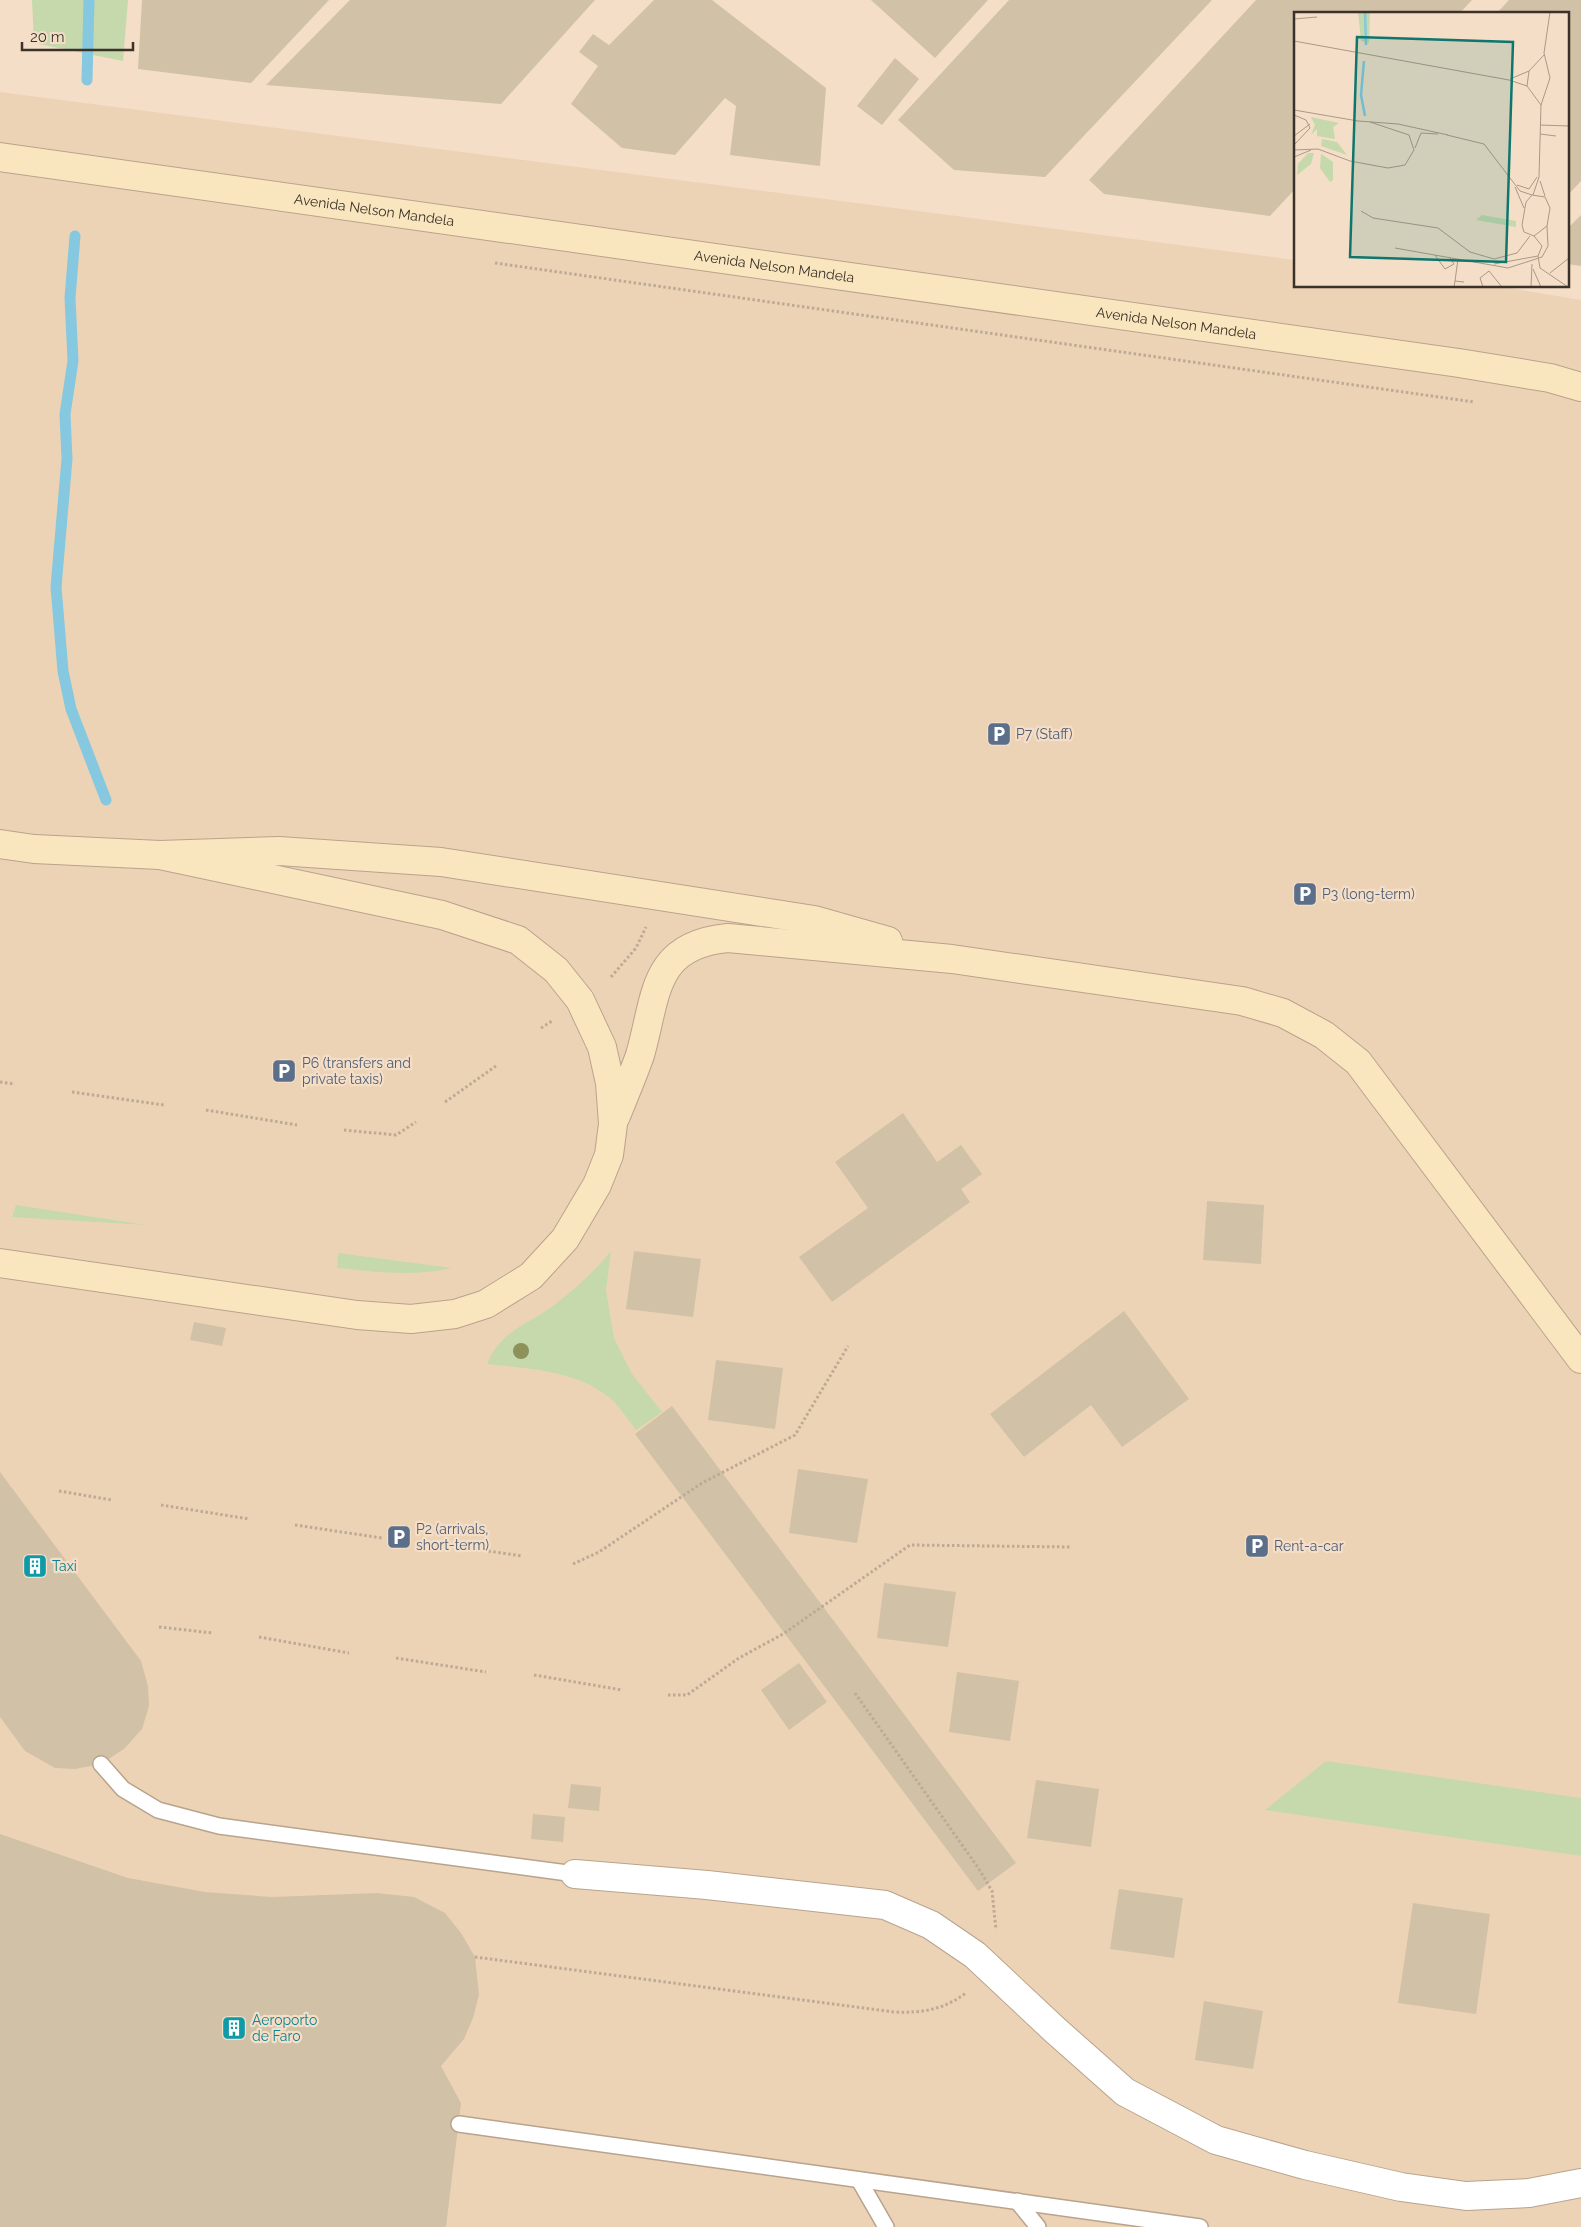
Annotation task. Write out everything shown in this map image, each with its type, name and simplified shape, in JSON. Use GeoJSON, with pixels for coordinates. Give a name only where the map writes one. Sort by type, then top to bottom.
{"type":"FeatureCollection","features":[{"type":"Feature","properties":{"kind":"street","name":"Avenida Nelson Mandela"},"geometry":{"type":"LineString","coordinates":[[0,158],[1429,359],[1550,378]]}},
{"type":"Feature","properties":{"kind":"street"},"geometry":{"type":"LineString","coordinates":[[1550,378],[1581,371]]}},
{"type":"Feature","properties":{"kind":"street"},"geometry":{"type":"LineString","coordinates":[[1550,378],[1581,387]]}},
{"type":"Feature","properties":{"kind":"street"},"geometry":{"type":"LineString","coordinates":[[0,844],[34,849],[160,855],[279,850],[441,862],[814,920],[952,959]]}},
{"type":"Feature","properties":{"kind":"street"},"geometry":{"type":"LineString","coordinates":[[160,855],[442,915],[518,940],[556,970],[580,1000],[602,1047],[610,1084],[613,1124]]}},
{"type":"Feature","properties":{"kind":"street"},"geometry":{"type":"LineString","coordinates":[[0,1263],[357,1314],[411,1319],[455,1314],[486,1304],[531,1276],[565,1238],[597,1185],[608,1155],[613,1124],[640,1055],[652,999],[665,970],[682,952],[706,940],[728,938],[952,959],[1242,1001],[1283,1013],[1324,1035],[1358,1062],[1581,1359]]}},
{"type":"Feature","properties":{"kind":"street"},"geometry":{"type":"LineString","coordinates":[[575,1874],[706,1885],[885,1905],[931,1924],[975,1955],[1125,2092],[1216,2140],[1305,2165],[1401,2187],[1466,2196],[1529,2193],[1581,2183]]}},
{"type":"Feature","properties":{"kind":"lane"},"geometry":{"type":"LineString","coordinates":[[101,1764],[122,1789],[158,1810],[219,1826],[575,1874]]}},
{"type":"Feature","properties":{"kind":"lane"},"geometry":{"type":"LineString","coordinates":[[459,2124],[1017,2201],[1100,2220],[1200,2227]]}},
{"type":"Feature","properties":{"kind":"lane"},"geometry":{"type":"LineString","coordinates":[[859,2180],[886,2227]]}},
{"type":"Feature","properties":{"kind":"lane"},"geometry":{"type":"LineString","coordinates":[[1017,2201],[1038,2227]]}},
{"type":"Feature","properties":{"kind":"path"},"geometry":{"type":"LineString","coordinates":[[611,977],[636,948],[650,919]]}},
{"type":"Feature","properties":{"kind":"path"},"geometry":{"type":"LineString","coordinates":[[541,1028],[552,1021]]}},
{"type":"Feature","properties":{"kind":"path"},"geometry":{"type":"LineString","coordinates":[[445,1102],[496,1066]]}},
{"type":"Feature","properties":{"kind":"path"},"geometry":{"type":"LineString","coordinates":[[0,1082],[15,1084]]}},
{"type":"Feature","properties":{"kind":"path"},"geometry":{"type":"LineString","coordinates":[[72,1092],[164,1105]]}},
{"type":"Feature","properties":{"kind":"path"},"geometry":{"type":"LineString","coordinates":[[206,1110],[297,1125]]}},
{"type":"Feature","properties":{"kind":"path"},"geometry":{"type":"LineString","coordinates":[[344,1130],[396,1135],[416,1122]]}},
{"type":"Feature","properties":{"kind":"path"},"geometry":{"type":"LineString","coordinates":[[573,1564],[599,1552],[702,1483],[795,1435],[848,1346]]}},
{"type":"Feature","properties":{"kind":"path"},"geometry":{"type":"LineString","coordinates":[[59,1491],[112,1500]]}},
{"type":"Feature","properties":{"kind":"path"},"geometry":{"type":"LineString","coordinates":[[161,1505],[249,1519]]}},
{"type":"Feature","properties":{"kind":"path"},"geometry":{"type":"LineString","coordinates":[[296,1525],[382,1538]]}},
{"type":"Feature","properties":{"kind":"path"},"geometry":{"type":"LineString","coordinates":[[434,1543],[522,1556]]}},
{"type":"Feature","properties":{"kind":"path"},"geometry":{"type":"LineString","coordinates":[[668,1695],[688,1695],[739,1658],[783,1634],[910,1545],[1071,1547]]}},
{"type":"Feature","properties":{"kind":"path"},"geometry":{"type":"LineString","coordinates":[[158,1627],[213,1633]]}},
{"type":"Feature","properties":{"kind":"path"},"geometry":{"type":"LineString","coordinates":[[259,1637],[349,1653]]}},
{"type":"Feature","properties":{"kind":"path"},"geometry":{"type":"LineString","coordinates":[[396,1658],[486,1672]]}},
{"type":"Feature","properties":{"kind":"path"},"geometry":{"type":"LineString","coordinates":[[534,1675],[622,1690]]}},
{"type":"Feature","properties":{"kind":"path"},"geometry":{"type":"LineString","coordinates":[[855,1693],[979,1869],[992,1892],[996,1912],[996,1933]]}},
{"type":"Feature","properties":{"kind":"path"},"geometry":{"type":"LineString","coordinates":[[475,1957],[894,2012],[915,2013],[937,2010],[969,1991]]}},
{"type":"Feature","properties":{"kind":"shaded area"},"geometry":{"type":"Polygon","coordinates":[[[0,92],[1294,260],[1294,288],[1510,288],[1581,300],[1581,2227],[0,2227],[0,92]]]}},
{"type":"Feature","properties":{"kind":"green space"},"geometry":{"type":"Polygon","coordinates":[[[32,0],[128,0],[123,61],[34,43],[32,0]]]}},
{"type":"Feature","properties":{"kind":"green space"},"geometry":{"type":"Polygon","coordinates":[[[16,1205],[146,1225],[12,1217],[16,1205]]]}},
{"type":"Feature","properties":{"kind":"green space"},"geometry":{"type":"Polygon","coordinates":[[[611,1251],[606,1290],[614,1338],[632,1374],[662,1412],[636,1430],[610,1398],[579,1380],[533,1369],[487,1364],[493,1352],[508,1335],[548,1310],[586,1278],[611,1251]]]}},
{"type":"Feature","properties":{"kind":"green space"},"geometry":{"type":"Polygon","coordinates":[[[338,1253],[452,1268],[408,1273],[337,1268],[338,1253]]]}},
{"type":"Feature","properties":{"kind":"green space"},"geometry":{"type":"Polygon","coordinates":[[[1326,1761],[1581,1798],[1581,1856],[1265,1810],[1326,1761]]]}},
{"type":"Feature","properties":{"kind":"building"},"geometry":{"type":"Polygon","coordinates":[[[142,0],[329,0],[251,83],[138,69],[142,0]]]}},
{"type":"Feature","properties":{"kind":"building"},"geometry":{"type":"Polygon","coordinates":[[[350,0],[595,0],[501,104],[266,85],[350,0]]]}},
{"type":"Feature","properties":{"kind":"building"},"geometry":{"type":"Polygon","coordinates":[[[654,0],[712,0],[826,88],[820,166],[730,155],[736,106],[725,98],[675,155],[622,148],[571,104],[598,66],[579,52],[593,34],[609,45],[654,0]]]}},
{"type":"Feature","properties":{"kind":"building"},"geometry":{"type":"Polygon","coordinates":[[[871,0],[988,0],[935,58],[871,0]]]}},
{"type":"Feature","properties":{"kind":"building"},"geometry":{"type":"Polygon","coordinates":[[[1009,0],[1212,0],[1045,177],[954,170],[898,120],[1009,0]]]}},
{"type":"Feature","properties":{"kind":"building"},"geometry":{"type":"Polygon","coordinates":[[[1256,0],[1472,0],[1461,12],[1294,12],[1294,190],[1270,216],[1104,194],[1089,180],[1256,0]]]}},
{"type":"Feature","properties":{"kind":"building"},"geometry":{"type":"Polygon","coordinates":[[[1509,0],[1581,0],[1581,181],[1568,195],[1568,12],[1498,12],[1509,0]]]}},
{"type":"Feature","properties":{"kind":"building"},"geometry":{"type":"Polygon","coordinates":[[[895,58],[919,79],[882,125],[857,106],[895,58]]]}},
{"type":"Feature","properties":{"kind":"building"},"geometry":{"type":"Polygon","coordinates":[[[1581,215],[1581,266],[1568,264],[1568,228],[1581,215]]]}},
{"type":"Feature","properties":{"kind":"building"},"geometry":{"type":"Polygon","coordinates":[[[903,1113],[937,1162],[961,1145],[982,1174],[961,1189],[970,1202],[832,1302],[799,1257],[868,1208],[835,1162],[903,1113]]]}},
{"type":"Feature","properties":{"kind":"building"},"geometry":{"type":"Polygon","coordinates":[[[1207,1201],[1264,1205],[1261,1264],[1203,1260],[1207,1201]]]}},
{"type":"Feature","properties":{"kind":"building"},"geometry":{"type":"Polygon","coordinates":[[[634,1251],[701,1259],[693,1317],[626,1309],[634,1251]]]}},
{"type":"Feature","properties":{"kind":"building"},"geometry":{"type":"Polygon","coordinates":[[[1124,1311],[1189,1399],[1122,1447],[1091,1405],[1024,1457],[990,1414],[1124,1311]]]}},
{"type":"Feature","properties":{"kind":"building"},"geometry":{"type":"Polygon","coordinates":[[[194,1322],[226,1328],[222,1346],[190,1340],[194,1322]]]}},
{"type":"Feature","properties":{"kind":"building"},"geometry":{"type":"Polygon","coordinates":[[[716,1360],[783,1368],[775,1429],[708,1420],[716,1360]]]}},
{"type":"Feature","properties":{"kind":"building"},"geometry":{"type":"Polygon","coordinates":[[[672,1406],[1016,1863],[978,1891],[635,1434],[672,1406]]]}},
{"type":"Feature","properties":{"kind":"building"},"geometry":{"type":"Polygon","coordinates":[[[798,1469],[868,1479],[857,1543],[789,1533],[798,1469]]]}},
{"type":"Feature","properties":{"kind":"building","name":"Taxi"},"geometry":{"type":"Polygon","coordinates":[[[0,1472],[141,1661],[148,1686],[149,1706],[142,1729],[124,1749],[101,1764],[75,1769],[55,1768],[25,1751],[0,1717],[0,1472]]]}},
{"type":"Feature","properties":{"kind":"building"},"geometry":{"type":"Polygon","coordinates":[[[884,1583],[956,1592],[948,1647],[877,1638],[884,1583]]]}},
{"type":"Feature","properties":{"kind":"building"},"geometry":{"type":"Polygon","coordinates":[[[799,1663],[827,1702],[789,1730],[761,1690],[799,1663]]]}},
{"type":"Feature","properties":{"kind":"building"},"geometry":{"type":"Polygon","coordinates":[[[957,1672],[1019,1681],[1010,1741],[949,1732],[957,1672]]]}},
{"type":"Feature","properties":{"kind":"building"},"geometry":{"type":"Polygon","coordinates":[[[1036,1780],[1099,1789],[1091,1847],[1027,1838],[1036,1780]]]}},
{"type":"Feature","properties":{"kind":"building"},"geometry":{"type":"Polygon","coordinates":[[[571,1784],[601,1787],[599,1811],[568,1808],[571,1784]]]}},
{"type":"Feature","properties":{"kind":"building"},"geometry":{"type":"Polygon","coordinates":[[[533,1814],[565,1817],[563,1842],[531,1839],[533,1814]]]}},
{"type":"Feature","properties":{"kind":"building","name":"Aeroporto de Faro"},"geometry":{"type":"Polygon","coordinates":[[[0,1834],[128,1878],[205,1892],[272,1897],[377,1893],[414,1897],[445,1913],[461,1933],[475,1957],[479,1995],[473,2018],[464,2039],[441,2066],[461,2103],[446,2227],[0,2227],[0,1834]]]}},
{"type":"Feature","properties":{"kind":"building"},"geometry":{"type":"Polygon","coordinates":[[[1119,1889],[1183,1898],[1174,1958],[1110,1949],[1119,1889]]]}},
{"type":"Feature","properties":{"kind":"building"},"geometry":{"type":"Polygon","coordinates":[[[1413,1903],[1490,1914],[1476,2014],[1398,2003],[1413,1903]]]}},
{"type":"Feature","properties":{"kind":"building"},"geometry":{"type":"Polygon","coordinates":[[[1204,2001],[1263,2011],[1253,2069],[1195,2060],[1204,2001]]]}},
{"type":"Feature","properties":{"kind":"waterway"},"geometry":{"type":"LineString","coordinates":[[87,80],[89,0]]}},
{"type":"Feature","properties":{"kind":"waterway"},"geometry":{"type":"LineString","coordinates":[[75,236],[70,298],[73,361],[65,414],[67,459],[56,587],[63,671],[71,709],[106,800]]}},
{"type":"Feature","properties":{"kind":"place","name":"P7 (Staff)"},"geometry":{"type":"Point","coordinates":[999,734]}},
{"type":"Feature","properties":{"kind":"place","name":"P3 (long-term)"},"geometry":{"type":"Point","coordinates":[1305,894]}},
{"type":"Feature","properties":{"kind":"place","name":"P6 (transfers and private taxis)"},"geometry":{"type":"Point","coordinates":[284,1071]}},
{"type":"Feature","properties":{"kind":"place","name":"P2 (arrivals, short-term)"},"geometry":{"type":"Point","coordinates":[399,1537]}},
{"type":"Feature","properties":{"kind":"place","name":"Rent-a-car"},"geometry":{"type":"Point","coordinates":[1257,1546]}},
{"type":"Feature","properties":{"kind":"place","name":"Taxi"},"geometry":{"type":"Point","coordinates":[35,1566]}},
{"type":"Feature","properties":{"kind":"place","name":"Aeroporto de Faro"},"geometry":{"type":"Point","coordinates":[234,2028]}}]}
